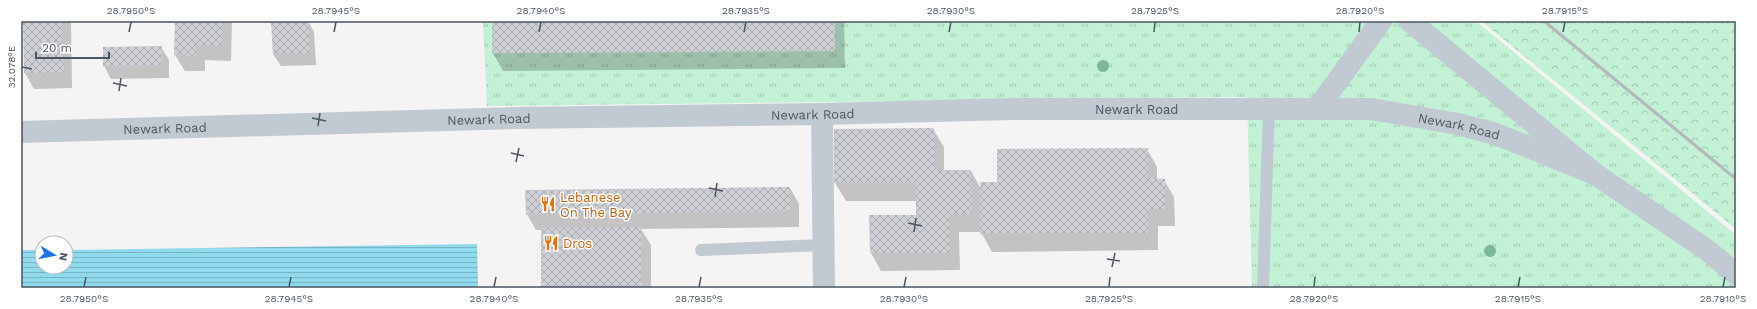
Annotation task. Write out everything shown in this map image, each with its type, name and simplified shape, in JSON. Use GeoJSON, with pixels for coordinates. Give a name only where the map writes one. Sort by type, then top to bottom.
{"type":"FeatureCollection","features":[{"type":"Feature","properties":{"kind":"street"},"geometry":{"type":"LineString","coordinates":[[1317,109],[1381,21]]}},
{"type":"Feature","properties":{"kind":"street"},"geometry":{"type":"LineString","coordinates":[[1410,21],[1594,174],[1707,250],[1736,274]]}},
{"type":"Feature","properties":{"kind":"street","name":"Newark Road"},"geometry":{"type":"LineString","coordinates":[[21,132],[514,118],[822,114],[1010,109],[1371,109],[1458,124],[1496,134],[1594,174]]}},
{"type":"Feature","properties":{"kind":"street"},"geometry":{"type":"LineString","coordinates":[[822,114],[824,288]]}},
{"type":"Feature","properties":{"kind":"lane"},"geometry":{"type":"LineString","coordinates":[[1263,288],[1268,108]]}},
{"type":"Feature","properties":{"kind":"lane"},"geometry":{"type":"LineString","coordinates":[[702,250],[823,245]]}},
{"type":"Feature","properties":{"kind":"green space"},"geometry":{"type":"Polygon","coordinates":[[[483,21],[1476,21],[1736,235],[1736,288],[1252,288],[1247,97],[487,106],[483,21]]]}},
{"type":"Feature","properties":{"kind":"green space"},"geometry":{"type":"Polygon","coordinates":[[[1481,21],[1736,21],[1736,229],[1481,21]]]}},
{"type":"Feature","properties":{"kind":"water"},"geometry":{"type":"Polygon","coordinates":[[[477,244],[478,288],[21,288],[21,250],[34,250],[34,275],[74,275],[74,250],[477,244]]]}},
{"type":"Feature","properties":{"kind":"building"},"geometry":{"type":"Polygon","coordinates":[[[23,21],[62,21],[64,72],[24,73],[23,21]]]}},
{"type":"Feature","properties":{"kind":"building"},"geometry":{"type":"Polygon","coordinates":[[[175,21],[223,21],[222,46],[196,45],[196,56],[174,55],[175,21]]]}},
{"type":"Feature","properties":{"kind":"building"},"geometry":{"type":"Polygon","coordinates":[[[271,21],[308,21],[310,53],[273,54],[271,21]]]}},
{"type":"Feature","properties":{"kind":"building"},"geometry":{"type":"Polygon","coordinates":[[[492,21],[835,21],[835,51],[492,53],[492,21]]]}},
{"type":"Feature","properties":{"kind":"building"},"geometry":{"type":"Polygon","coordinates":[[[162,46],[162,66],[103,67],[103,47],[162,46]]]}},
{"type":"Feature","properties":{"kind":"building"},"geometry":{"type":"Polygon","coordinates":[[[934,128],[934,170],[971,170],[972,214],[949,214],[950,253],[870,253],[869,215],[916,215],[916,183],[834,183],[834,129],[934,128]]]}},
{"type":"Feature","properties":{"kind":"building"},"geometry":{"type":"Polygon","coordinates":[[[1148,148],[1148,178],[1165,179],[1165,209],[1148,209],[1148,233],[980,234],[980,182],[997,182],[997,149],[1148,148]]]}},
{"type":"Feature","properties":{"kind":"building"},"geometry":{"type":"Polygon","coordinates":[[[790,187],[791,211],[526,215],[525,190],[790,187]]]}},
{"type":"Feature","properties":{"kind":"building"},"geometry":{"type":"Polygon","coordinates":[[[641,227],[642,288],[541,288],[541,228],[641,227]]]}},
{"type":"Feature","properties":{"kind":"railway"},"geometry":{"type":"LineString","coordinates":[[1544,21],[1736,179]]}},
{"type":"Feature","properties":{"kind":"place","name":"Lebanese On The Bay"},"geometry":{"type":"Point","coordinates":[548,204]}},
{"type":"Feature","properties":{"kind":"place","name":"Dros"},"geometry":{"type":"Point","coordinates":[551,243]}}]}
